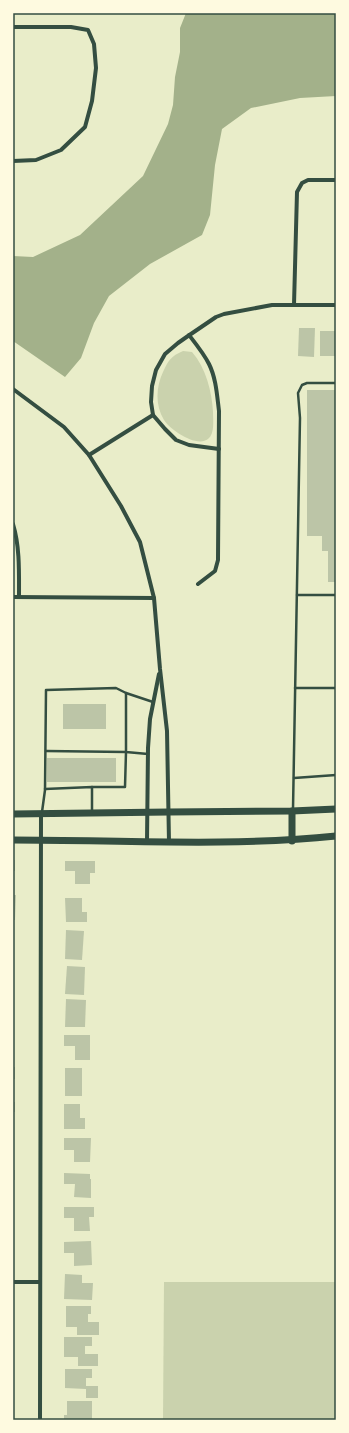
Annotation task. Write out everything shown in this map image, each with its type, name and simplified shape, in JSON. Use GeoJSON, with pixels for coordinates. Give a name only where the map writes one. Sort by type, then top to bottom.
{"type":"FeatureCollection","features":[{"type":"Feature","properties":{"kind":"main road"},"geometry":{"type":"LineString","coordinates":[[13,814],[292,812],[336,809]]}},
{"type":"Feature","properties":{"kind":"main road"},"geometry":{"type":"LineString","coordinates":[[292,812],[292,841]]}},
{"type":"Feature","properties":{"kind":"main road"},"geometry":{"type":"LineString","coordinates":[[13,840],[147,842],[292,841],[336,836]]}},
{"type":"Feature","properties":{"kind":"street"},"geometry":{"type":"LineString","coordinates":[[13,27],[70,27],[88,30],[94,44],[96,68],[92,101],[85,127],[61,150],[36,160],[13,161]]}},
{"type":"Feature","properties":{"kind":"street"},"geometry":{"type":"LineString","coordinates":[[294,305],[297,192],[302,183],[308,180],[336,180]]}},
{"type":"Feature","properties":{"kind":"street"},"geometry":{"type":"LineString","coordinates":[[219,449],[189,445],[176,440],[153,415],[151,402],[152,386],[156,370],[165,354],[189,335],[216,317],[224,314],[272,305],[336,305]]}},
{"type":"Feature","properties":{"kind":"street"},"geometry":{"type":"LineString","coordinates":[[189,335],[210,366],[216,388],[219,410],[218,560],[215,571],[198,584]]}},
{"type":"Feature","properties":{"kind":"street"},"geometry":{"type":"LineString","coordinates":[[13,388],[64,427],[89,455],[121,506],[140,542],[154,598],[167,731],[169,842]]}},
{"type":"Feature","properties":{"kind":"street"},"geometry":{"type":"LineString","coordinates":[[89,455],[153,415]]}},
{"type":"Feature","properties":{"kind":"street"},"geometry":{"type":"LineString","coordinates":[[13,524],[17,549],[19,597]]}},
{"type":"Feature","properties":{"kind":"street"},"geometry":{"type":"LineString","coordinates":[[13,597],[154,598]]}},
{"type":"Feature","properties":{"kind":"street"},"geometry":{"type":"LineString","coordinates":[[147,842],[150,720],[160,669]]}},
{"type":"Feature","properties":{"kind":"street"},"geometry":{"type":"LineString","coordinates":[[40,1420],[39,1282],[41,814]]}},
{"type":"Feature","properties":{"kind":"street"},"geometry":{"type":"LineString","coordinates":[[13,1282],[39,1282]]}},
{"type":"Feature","properties":{"kind":"lane"},"geometry":{"type":"LineString","coordinates":[[292,812],[294,778],[300,418],[298,393],[302,385],[307,383],[336,383]]}},
{"type":"Feature","properties":{"kind":"lane"},"geometry":{"type":"LineString","coordinates":[[297,595],[336,595]]}},
{"type":"Feature","properties":{"kind":"lane"},"geometry":{"type":"LineString","coordinates":[[41,814],[45,788],[46,690],[116,688],[153,702]]}},
{"type":"Feature","properties":{"kind":"lane"},"geometry":{"type":"LineString","coordinates":[[295,688],[336,688]]}},
{"type":"Feature","properties":{"kind":"lane"},"geometry":{"type":"LineString","coordinates":[[45,788],[124,787],[126,752],[126,693]]}},
{"type":"Feature","properties":{"kind":"lane"},"geometry":{"type":"LineString","coordinates":[[46,751],[126,752],[148,754]]}},
{"type":"Feature","properties":{"kind":"lane"},"geometry":{"type":"LineString","coordinates":[[294,778],[336,775]]}},
{"type":"Feature","properties":{"kind":"lane"},"geometry":{"type":"LineString","coordinates":[[92,787],[92,813]]}},
{"type":"Feature","properties":{"kind":"shaded area"},"geometry":{"type":"Polygon","coordinates":[[[186,13],[336,13],[336,96],[300,98],[251,108],[222,129],[215,165],[210,215],[202,235],[150,264],[109,296],[94,323],[81,358],[65,377],[13,341],[13,256],[33,257],[80,235],[143,176],[168,124],[173,105],[175,77],[180,52],[180,28],[186,13]]]}},
{"type":"Feature","properties":{"kind":"shaded area"},"geometry":{"type":"Polygon","coordinates":[[[183,351],[192,352],[197,358],[205,373],[210,388],[213,427],[210,437],[203,441],[191,440],[178,433],[167,424],[159,408],[158,390],[163,372],[170,359],[183,351]]]}},
{"type":"Feature","properties":{"kind":"shaded area"},"geometry":{"type":"Polygon","coordinates":[[[164,1282],[336,1282],[336,1420],[163,1420],[164,1282]]]}},
{"type":"Feature","properties":{"kind":"building"},"geometry":{"type":"Polygon","coordinates":[[[299,328],[315,328],[314,357],[298,356],[299,328]]]}},
{"type":"Feature","properties":{"kind":"building"},"geometry":{"type":"Polygon","coordinates":[[[320,331],[336,331],[336,356],[320,356],[320,331]]]}},
{"type":"Feature","properties":{"kind":"building"},"geometry":{"type":"Polygon","coordinates":[[[307,390],[336,390],[336,582],[328,582],[328,551],[322,551],[322,536],[307,536],[307,390]]]}},
{"type":"Feature","properties":{"kind":"building"},"geometry":{"type":"Polygon","coordinates":[[[63,704],[106,704],[106,729],[63,729],[63,704]]]}},
{"type":"Feature","properties":{"kind":"building"},"geometry":{"type":"Polygon","coordinates":[[[47,758],[116,758],[116,782],[47,782],[47,758]]]}},
{"type":"Feature","properties":{"kind":"building"},"geometry":{"type":"Polygon","coordinates":[[[13,860],[15,860],[15,871],[13,871],[13,860]]]}},
{"type":"Feature","properties":{"kind":"building"},"geometry":{"type":"Polygon","coordinates":[[[65,861],[95,861],[95,873],[90,873],[90,884],[75,884],[75,871],[65,871],[65,861]]]}},
{"type":"Feature","properties":{"kind":"building"},"geometry":{"type":"Polygon","coordinates":[[[13,895],[16,895],[15,920],[13,920],[13,895]]]}},
{"type":"Feature","properties":{"kind":"building"},"geometry":{"type":"Polygon","coordinates":[[[65,898],[82,898],[82,912],[87,912],[87,922],[66,922],[65,898]]]}},
{"type":"Feature","properties":{"kind":"building"},"geometry":{"type":"Polygon","coordinates":[[[66,930],[84,931],[82,960],[65,959],[66,930]]]}},
{"type":"Feature","properties":{"kind":"building"},"geometry":{"type":"Polygon","coordinates":[[[67,966],[85,967],[84,995],[65,994],[67,966]]]}},
{"type":"Feature","properties":{"kind":"building"},"geometry":{"type":"Polygon","coordinates":[[[66,999],[86,1000],[85,1027],[65,1027],[66,999]]]}},
{"type":"Feature","properties":{"kind":"building"},"geometry":{"type":"Polygon","coordinates":[[[64,1035],[90,1035],[90,1060],[75,1060],[75,1046],[64,1046],[64,1035]]]}},
{"type":"Feature","properties":{"kind":"building"},"geometry":{"type":"Polygon","coordinates":[[[13,1067],[15,1067],[15,1079],[13,1079],[13,1067]]]}},
{"type":"Feature","properties":{"kind":"building"},"geometry":{"type":"Polygon","coordinates":[[[65,1068],[82,1068],[82,1096],[65,1096],[65,1068]]]}},
{"type":"Feature","properties":{"kind":"building"},"geometry":{"type":"Polygon","coordinates":[[[13,1102],[15,1102],[15,1112],[13,1112],[13,1102]]]}},
{"type":"Feature","properties":{"kind":"building"},"geometry":{"type":"Polygon","coordinates":[[[64,1104],[80,1104],[80,1118],[85,1118],[85,1129],[64,1129],[64,1104]]]}},
{"type":"Feature","properties":{"kind":"building"},"geometry":{"type":"Polygon","coordinates":[[[64,1138],[91,1138],[90,1162],[74,1162],[74,1150],[64,1150],[64,1138]]]}},
{"type":"Feature","properties":{"kind":"building"},"geometry":{"type":"Polygon","coordinates":[[[13,1170],[15,1170],[15,1180],[13,1180],[13,1170]]]}},
{"type":"Feature","properties":{"kind":"building"},"geometry":{"type":"Polygon","coordinates":[[[64,1173],[90,1174],[91,1198],[74,1197],[75,1184],[64,1184],[64,1173]]]}},
{"type":"Feature","properties":{"kind":"building"},"geometry":{"type":"Polygon","coordinates":[[[64,1207],[94,1207],[94,1217],[89,1217],[90,1231],[74,1231],[74,1218],[64,1218],[64,1207]]]}},
{"type":"Feature","properties":{"kind":"building"},"geometry":{"type":"Polygon","coordinates":[[[91,1241],[92,1265],[74,1266],[74,1253],[64,1253],[64,1242],[91,1241]]]}},
{"type":"Feature","properties":{"kind":"building"},"geometry":{"type":"Polygon","coordinates":[[[65,1274],[82,1275],[82,1283],[93,1283],[92,1300],[64,1299],[65,1274]]]}},
{"type":"Feature","properties":{"kind":"building"},"geometry":{"type":"Polygon","coordinates":[[[66,1306],[91,1306],[91,1314],[88,1314],[88,1322],[99,1322],[99,1335],[77,1335],[77,1327],[66,1327],[66,1306]]]}},
{"type":"Feature","properties":{"kind":"building"},"geometry":{"type":"Polygon","coordinates":[[[64,1337],[92,1337],[92,1346],[85,1346],[85,1354],[98,1354],[98,1366],[78,1366],[78,1357],[64,1357],[64,1337]]]}},
{"type":"Feature","properties":{"kind":"building"},"geometry":{"type":"Polygon","coordinates":[[[65,1369],[92,1369],[92,1378],[86,1378],[86,1386],[98,1386],[98,1398],[86,1398],[86,1389],[65,1388],[65,1369]]]}},
{"type":"Feature","properties":{"kind":"building"},"geometry":{"type":"Polygon","coordinates":[[[67,1401],[92,1401],[92,1420],[64,1420],[64,1415],[67,1415],[67,1401]]]}}]}
